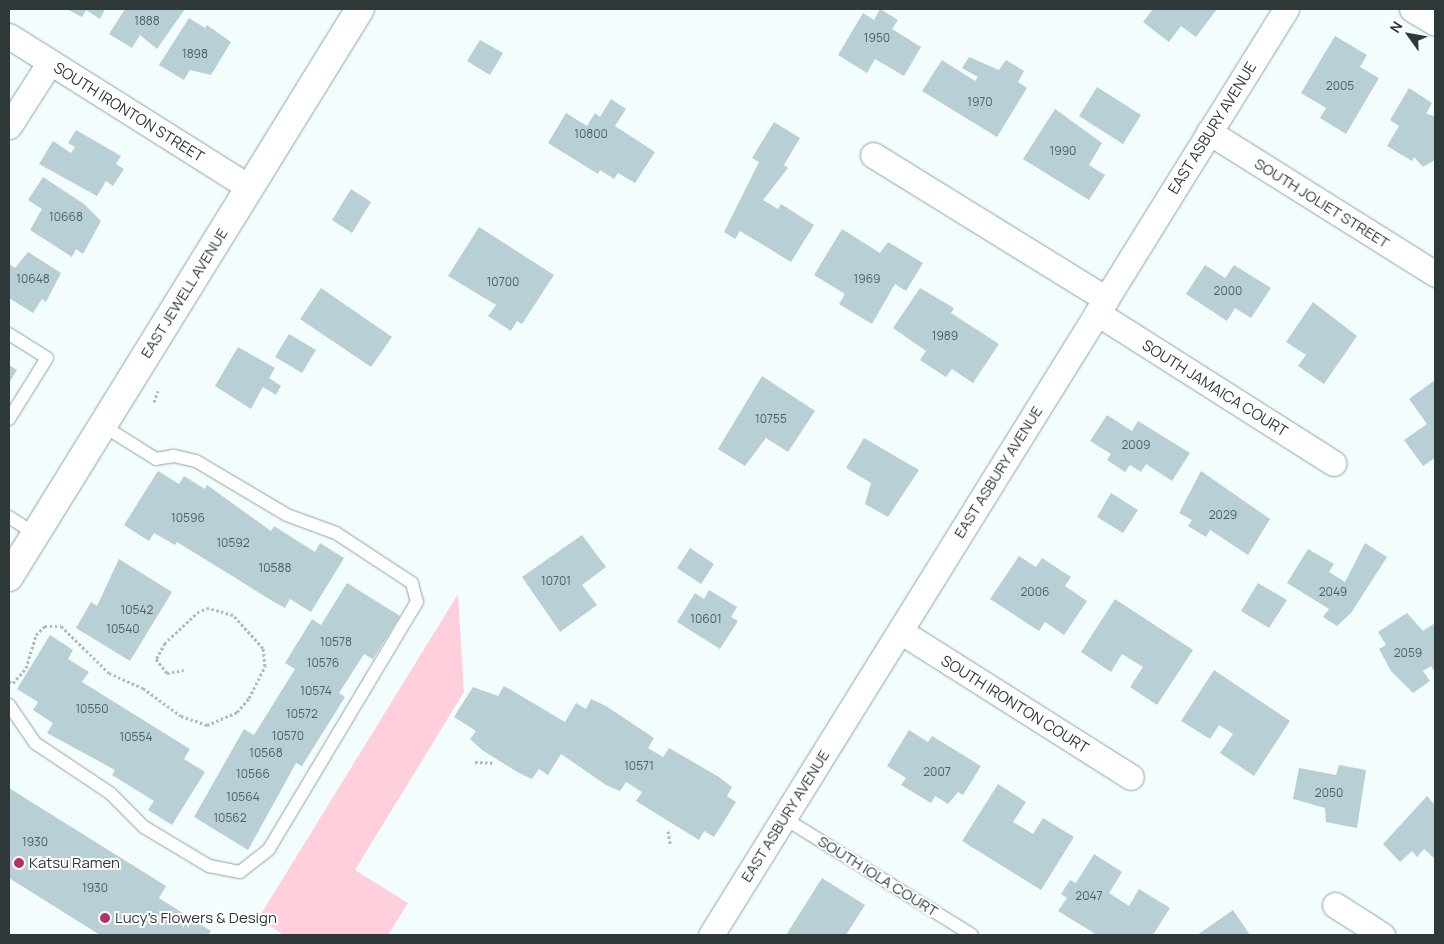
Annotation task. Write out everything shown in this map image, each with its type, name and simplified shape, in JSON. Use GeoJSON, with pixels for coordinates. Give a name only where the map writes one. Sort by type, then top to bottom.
{"type":"FeatureCollection","features":[{"type":"Feature","properties":{"kind":"street","name":"EAST JEWELL AVENUE"},"geometry":{"type":"LineString","coordinates":[[9,577],[360,9]]}},
{"type":"Feature","properties":{"kind":"street","name":"EAST ASBURY AVENUE"},"geometry":{"type":"LineString","coordinates":[[711,935],[1286,9]]}},
{"type":"Feature","properties":{"kind":"street"},"geometry":{"type":"LineString","coordinates":[[1412,9],[1435,23]]}},
{"type":"Feature","properties":{"kind":"street","name":"SOUTH IRONTON STREET"},"geometry":{"type":"LineString","coordinates":[[9,36],[249,187]]}},
{"type":"Feature","properties":{"kind":"street"},"geometry":{"type":"LineString","coordinates":[[9,126],[50,62]]}},
{"type":"Feature","properties":{"kind":"street","name":"SOUTH JOLIET STREET"},"geometry":{"type":"LineString","coordinates":[[1209,132],[1435,274]]}},
{"type":"Feature","properties":{"kind":"street","name":"SOUTH JAMAICA COURT"},"geometry":{"type":"LineString","coordinates":[[873,154],[1333,463]]}},
{"type":"Feature","properties":{"kind":"street","name":"SOUTH IRONTON COURT"},"geometry":{"type":"LineString","coordinates":[[900,631],[1131,778]]}},
{"type":"Feature","properties":{"kind":"street"},"geometry":{"type":"LineString","coordinates":[[1334,905],[1382,935]]}},
{"type":"Feature","properties":{"kind":"lane"},"geometry":{"type":"LineString","coordinates":[[9,334],[46,358],[9,418]]}},
{"type":"Feature","properties":{"kind":"lane"},"geometry":{"type":"LineString","coordinates":[[9,705],[35,743],[110,793],[144,827],[209,866],[240,872],[269,849],[417,602],[412,583],[336,533],[292,517],[196,461],[174,456],[156,459],[102,425]]}},
{"type":"Feature","properties":{"kind":"lane"},"geometry":{"type":"LineString","coordinates":[[9,517],[36,534]]}},
{"type":"Feature","properties":{"kind":"lane","name":"SOUTH IOLA COURT"},"geometry":{"type":"LineString","coordinates":[[784,818],[972,935]]}},
{"type":"Feature","properties":{"kind":"path"},"geometry":{"type":"LineString","coordinates":[[9,681],[13,683],[26,668],[31,642],[44,626],[61,626],[109,673],[143,688],[181,716],[207,725],[237,712],[260,683],[263,648],[242,622],[209,608],[190,616],[159,651],[156,659],[161,671],[184,670]]}},
{"type":"Feature","properties":{"kind":"path"},"geometry":{"type":"LineString","coordinates":[[475,762],[494,764]]}},
{"type":"Feature","properties":{"kind":"path"},"geometry":{"type":"LineString","coordinates":[[668,831],[670,844]]}},
{"type":"Feature","properties":{"kind":"shaded area"},"geometry":{"type":"Polygon","coordinates":[[[458,594],[464,692],[355,870],[408,903],[388,935],[284,935],[258,919],[458,594]]]}},
{"type":"Feature","properties":{"kind":"building"},"geometry":{"type":"Polygon","coordinates":[[[67,9],[105,9],[100,19],[86,10],[82,17],[67,9]]]}},
{"type":"Feature","properties":{"kind":"building"},"geometry":{"type":"Polygon","coordinates":[[[125,9],[185,9],[157,49],[140,35],[132,48],[109,34],[125,9]]]}},
{"type":"Feature","properties":{"kind":"building"},"geometry":{"type":"Polygon","coordinates":[[[880,9],[898,20],[892,29],[921,47],[904,76],[875,59],[867,73],[838,55],[863,13],[874,20],[880,9]]]}},
{"type":"Feature","properties":{"kind":"building"},"geometry":{"type":"Polygon","coordinates":[[[1153,9],[1217,9],[1196,37],[1181,26],[1169,42],[1143,22],[1153,9]]]}},
{"type":"Feature","properties":{"kind":"building"},"geometry":{"type":"Polygon","coordinates":[[[189,18],[205,28],[207,25],[231,42],[211,75],[190,70],[184,80],[159,65],[189,18]]]}},
{"type":"Feature","properties":{"kind":"building"},"geometry":{"type":"Polygon","coordinates":[[[1335,36],[1367,55],[1360,67],[1379,78],[1346,134],[1320,118],[1326,108],[1301,93],[1335,36]]]}},
{"type":"Feature","properties":{"kind":"building"},"geometry":{"type":"Polygon","coordinates":[[[480,40],[503,53],[490,75],[467,61],[480,40]]]}},
{"type":"Feature","properties":{"kind":"building"},"geometry":{"type":"Polygon","coordinates":[[[969,57],[999,70],[1006,60],[1024,71],[1018,82],[1027,88],[997,137],[922,91],[942,60],[975,81],[978,77],[962,68],[969,57]]]}},
{"type":"Feature","properties":{"kind":"building"},"geometry":{"type":"Polygon","coordinates":[[[1097,87],[1141,115],[1123,144],[1079,116],[1097,87]]]}},
{"type":"Feature","properties":{"kind":"building"},"geometry":{"type":"Polygon","coordinates":[[[1409,88],[1432,103],[1426,114],[1435,116],[1435,160],[1423,167],[1414,157],[1412,161],[1387,146],[1399,126],[1390,120],[1409,88]]]}},
{"type":"Feature","properties":{"kind":"building"},"geometry":{"type":"Polygon","coordinates":[[[611,99],[626,109],[615,126],[655,152],[635,183],[618,173],[614,179],[600,170],[598,174],[548,143],[566,113],[587,126],[595,113],[600,117],[611,99]]]}},
{"type":"Feature","properties":{"kind":"building"},"geometry":{"type":"Polygon","coordinates":[[[1055,109],[1102,143],[1089,165],[1105,175],[1089,200],[1023,159],[1055,109]]]}},
{"type":"Feature","properties":{"kind":"building"},"geometry":{"type":"Polygon","coordinates":[[[774,122],[800,138],[784,165],[788,168],[763,200],[778,209],[781,204],[814,225],[791,262],[740,231],[735,239],[724,232],[759,162],[752,158],[774,122]]]}},
{"type":"Feature","properties":{"kind":"building"},"geometry":{"type":"Polygon","coordinates":[[[76,130],[121,156],[116,164],[124,169],[113,186],[106,181],[97,196],[39,164],[53,141],[71,153],[75,147],[68,143],[76,130]]]}},
{"type":"Feature","properties":{"kind":"building"},"geometry":{"type":"Polygon","coordinates":[[[43,177],[84,204],[101,221],[83,254],[76,249],[72,257],[30,230],[42,209],[28,200],[43,177]]]}},
{"type":"Feature","properties":{"kind":"building"},"geometry":{"type":"Polygon","coordinates":[[[351,189],[371,202],[352,233],[332,220],[351,189]]]}},
{"type":"Feature","properties":{"kind":"building"},"geometry":{"type":"Polygon","coordinates":[[[479,227],[554,275],[522,324],[517,321],[511,331],[488,316],[496,305],[448,276],[479,227]]]}},
{"type":"Feature","properties":{"kind":"building"},"geometry":{"type":"Polygon","coordinates":[[[842,229],[880,253],[888,242],[923,263],[906,291],[895,284],[872,324],[839,304],[845,294],[814,275],[842,229]]]}},
{"type":"Feature","properties":{"kind":"building"},"geometry":{"type":"Polygon","coordinates":[[[28,252],[61,273],[46,302],[42,299],[33,313],[9,298],[9,264],[15,268],[28,252]]]}},
{"type":"Feature","properties":{"kind":"building"},"geometry":{"type":"Polygon","coordinates":[[[1205,265],[1225,278],[1234,265],[1271,288],[1251,318],[1235,308],[1227,321],[1186,294],[1205,265]]]}},
{"type":"Feature","properties":{"kind":"building"},"geometry":{"type":"Polygon","coordinates":[[[321,288],[392,337],[371,367],[300,319],[321,288]]]}},
{"type":"Feature","properties":{"kind":"building"},"geometry":{"type":"Polygon","coordinates":[[[920,288],[954,308],[951,313],[999,344],[973,383],[952,369],[946,377],[920,360],[926,351],[893,328],[920,288]]]}},
{"type":"Feature","properties":{"kind":"building"},"geometry":{"type":"Polygon","coordinates":[[[1313,302],[1357,336],[1324,384],[1298,366],[1306,355],[1286,342],[1313,302]]]}},
{"type":"Feature","properties":{"kind":"building"},"geometry":{"type":"Polygon","coordinates":[[[289,334],[316,350],[302,373],[275,357],[289,334]]]}},
{"type":"Feature","properties":{"kind":"building"},"geometry":{"type":"Polygon","coordinates":[[[238,347],[275,368],[269,378],[281,386],[276,395],[263,387],[251,409],[215,386],[238,347]]]}},
{"type":"Feature","properties":{"kind":"building"},"geometry":{"type":"Polygon","coordinates":[[[9,365],[17,370],[9,383],[9,365]]]}},
{"type":"Feature","properties":{"kind":"building"},"geometry":{"type":"Polygon","coordinates":[[[762,376],[815,411],[788,452],[766,438],[745,466],[718,449],[762,376]]]}},
{"type":"Feature","properties":{"kind":"building"},"geometry":{"type":"Polygon","coordinates":[[[1435,380],[1435,458],[1423,466],[1404,440],[1427,424],[1409,399],[1435,380]]]}},
{"type":"Feature","properties":{"kind":"building"},"geometry":{"type":"Polygon","coordinates":[[[1107,415],[1132,431],[1138,421],[1190,453],[1172,481],[1146,464],[1141,472],[1130,465],[1125,472],[1107,460],[1111,454],[1090,441],[1107,415]]]}},
{"type":"Feature","properties":{"kind":"building"},"geometry":{"type":"Polygon","coordinates":[[[864,438],[919,470],[888,517],[865,504],[871,483],[846,468],[864,438]]]}},
{"type":"Feature","properties":{"kind":"building"},"geometry":{"type":"Polygon","coordinates":[[[158,471],[179,484],[184,476],[205,489],[207,485],[271,531],[274,526],[315,552],[320,543],[344,558],[311,612],[290,599],[285,608],[177,542],[175,545],[154,533],[149,541],[124,525],[158,471]]]}},
{"type":"Feature","properties":{"kind":"building"},"geometry":{"type":"Polygon","coordinates":[[[1201,471],[1270,519],[1248,555],[1210,530],[1206,537],[1188,526],[1192,520],[1179,513],[1201,471]]]}},
{"type":"Feature","properties":{"kind":"building"},"geometry":{"type":"Polygon","coordinates":[[[1111,493],[1138,510],[1123,533],[1097,517],[1111,493]]]}},
{"type":"Feature","properties":{"kind":"building"},"geometry":{"type":"Polygon","coordinates":[[[582,535],[606,567],[582,585],[597,605],[560,632],[522,577],[582,535]]]}},
{"type":"Feature","properties":{"kind":"building"},"geometry":{"type":"Polygon","coordinates":[[[1365,543],[1387,557],[1351,613],[1337,626],[1323,617],[1329,609],[1287,583],[1308,549],[1334,564],[1329,572],[1345,582],[1365,543]]]}},
{"type":"Feature","properties":{"kind":"building"},"geometry":{"type":"Polygon","coordinates":[[[690,548],[714,564],[701,584],[677,568],[690,548]]]}},
{"type":"Feature","properties":{"kind":"building"},"geometry":{"type":"Polygon","coordinates":[[[1019,556],[1036,567],[1042,558],[1071,577],[1065,586],[1087,601],[1064,635],[1045,622],[1039,631],[990,599],[1019,556]]]}},
{"type":"Feature","properties":{"kind":"building"},"geometry":{"type":"Polygon","coordinates":[[[119,559],[172,592],[130,661],[76,628],[91,602],[97,606],[119,559]]]}},
{"type":"Feature","properties":{"kind":"building"},"geometry":{"type":"Polygon","coordinates":[[[347,583],[400,616],[373,659],[364,654],[339,693],[345,697],[302,766],[296,763],[248,850],[194,817],[244,729],[254,735],[295,669],[285,663],[312,619],[321,625],[347,583]]]}},
{"type":"Feature","properties":{"kind":"building"},"geometry":{"type":"Polygon","coordinates":[[[1258,583],[1287,600],[1269,628],[1241,611],[1258,583]]]}},
{"type":"Feature","properties":{"kind":"building"},"geometry":{"type":"Polygon","coordinates":[[[709,590],[737,607],[731,617],[738,621],[720,649],[677,622],[695,593],[704,599],[709,590]]]}},
{"type":"Feature","properties":{"kind":"building"},"geometry":{"type":"Polygon","coordinates":[[[1115,599],[1193,650],[1157,705],[1130,687],[1143,667],[1122,654],[1111,672],[1081,652],[1115,599]]]}},
{"type":"Feature","properties":{"kind":"building"},"geometry":{"type":"Polygon","coordinates":[[[1407,613],[1423,631],[1435,623],[1435,673],[1431,666],[1423,671],[1430,681],[1413,693],[1391,671],[1379,649],[1386,645],[1378,632],[1407,613]]]}},
{"type":"Feature","properties":{"kind":"building"},"geometry":{"type":"Polygon","coordinates":[[[50,635],[73,650],[68,659],[89,672],[82,682],[190,749],[184,759],[205,772],[172,825],[148,810],[154,801],[112,775],[115,770],[47,733],[53,723],[33,710],[38,702],[17,689],[50,635]]]}},
{"type":"Feature","properties":{"kind":"building"},"geometry":{"type":"Polygon","coordinates":[[[1214,670],[1290,721],[1254,776],[1220,753],[1233,734],[1219,725],[1210,739],[1181,721],[1214,670]]]}},
{"type":"Feature","properties":{"kind":"building"},"geometry":{"type":"Polygon","coordinates":[[[504,686],[565,722],[576,703],[586,709],[591,699],[606,706],[654,738],[648,748],[663,757],[669,748],[719,777],[732,787],[727,796],[736,802],[714,837],[704,831],[699,840],[636,801],[642,792],[626,782],[620,791],[606,785],[561,754],[548,775],[539,769],[532,779],[519,773],[482,750],[470,739],[476,731],[454,717],[473,687],[498,696],[504,686]]]}},
{"type":"Feature","properties":{"kind":"building"},"geometry":{"type":"Polygon","coordinates":[[[909,730],[928,742],[932,736],[981,766],[963,795],[958,792],[948,804],[935,796],[931,803],[901,785],[906,778],[887,766],[909,730]]]}},
{"type":"Feature","properties":{"kind":"building"},"geometry":{"type":"Polygon","coordinates":[[[1339,765],[1366,770],[1357,828],[1326,822],[1325,808],[1293,799],[1299,768],[1336,775],[1339,765]]]}},
{"type":"Feature","properties":{"kind":"building"},"geometry":{"type":"Polygon","coordinates":[[[998,784],[1026,802],[1013,822],[1033,834],[1043,818],[1074,837],[1041,890],[962,841],[998,784]]]}},
{"type":"Feature","properties":{"kind":"building"},"geometry":{"type":"Polygon","coordinates":[[[9,788],[166,886],[159,898],[211,931],[208,935],[100,935],[9,878],[9,788]]]}},
{"type":"Feature","properties":{"kind":"building"},"geometry":{"type":"Polygon","coordinates":[[[1427,796],[1435,805],[1435,859],[1424,849],[1417,857],[1412,851],[1400,862],[1383,844],[1427,796]]]}},
{"type":"Feature","properties":{"kind":"building"},"geometry":{"type":"Polygon","coordinates":[[[1094,854],[1122,872],[1109,893],[1129,906],[1139,889],[1170,908],[1153,935],[1097,935],[1058,911],[1067,898],[1061,894],[1070,880],[1076,883],[1094,854]]]}},
{"type":"Feature","properties":{"kind":"building"},"geometry":{"type":"Polygon","coordinates":[[[822,878],[865,905],[846,935],[786,935],[822,878]]]}},
{"type":"Feature","properties":{"kind":"building"},"geometry":{"type":"Polygon","coordinates":[[[1233,910],[1250,935],[1197,935],[1233,910]]]}},
{"type":"Feature","properties":{"kind":"place","name":"Katsu Ramen"},"geometry":{"type":"Point","coordinates":[19,863]}},
{"type":"Feature","properties":{"kind":"place","name":"Lucy’s Flowers & Design"},"geometry":{"type":"Point","coordinates":[105,918]}}]}
